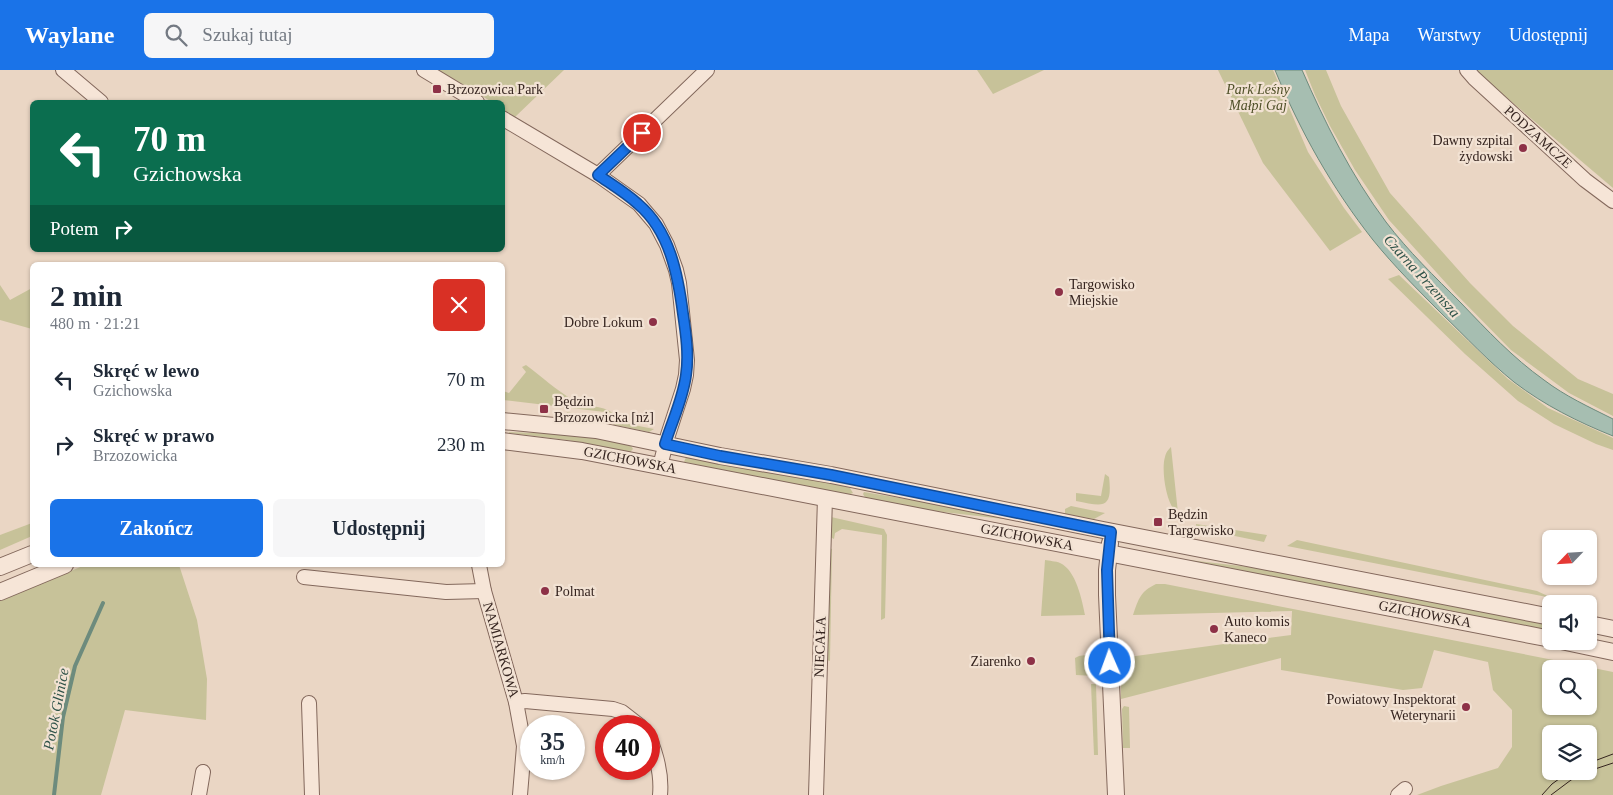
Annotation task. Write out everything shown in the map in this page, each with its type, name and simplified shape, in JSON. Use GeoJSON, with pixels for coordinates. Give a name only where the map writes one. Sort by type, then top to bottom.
{"type":"FeatureCollection","features":[{"type":"Feature","properties":{"kind":"street"},"geometry":{"type":"LineString","coordinates":[[63,70],[99,100]]}},
{"type":"Feature","properties":{"kind":"street"},"geometry":{"type":"LineString","coordinates":[[424,70],[474,100]]}},
{"type":"Feature","properties":{"kind":"street"},"geometry":{"type":"LineString","coordinates":[[598,175],[707,70]]}},
{"type":"Feature","properties":{"kind":"street","name":"PODZAMCZE"},"geometry":{"type":"LineString","coordinates":[[1467,70],[1585,180],[1613,201]]}},
{"type":"Feature","properties":{"kind":"street"},"geometry":{"type":"LineString","coordinates":[[505,120],[598,175],[639,204],[656,224],[667,245],[676,270],[684,322],[687,360],[683,389],[665,444],[660,466]]}},
{"type":"Feature","properties":{"kind":"street","name":"GZICHOWSKA"},"geometry":{"type":"LineString","coordinates":[[505,421],[596,430],[720,456],[831,475],[1111,532],[1542,615]]}},
{"type":"Feature","properties":{"kind":"street","name":"GZICHOWSKA"},"geometry":{"type":"LineString","coordinates":[[505,441],[582,451],[1542,637]]}},
{"type":"Feature","properties":{"kind":"street","name":"NIECAŁA"},"geometry":{"type":"LineString","coordinates":[[816,795],[825,498]]}},
{"type":"Feature","properties":{"kind":"street"},"geometry":{"type":"LineString","coordinates":[[1111,532],[1108,552],[1107,595],[1116,795]]}},
{"type":"Feature","properties":{"kind":"street"},"geometry":{"type":"LineString","coordinates":[[0,567],[30,555]]}},
{"type":"Feature","properties":{"kind":"street"},"geometry":{"type":"LineString","coordinates":[[0,592],[60,567]]}},
{"type":"Feature","properties":{"kind":"street","name":"NAMIARKOWA"},"geometry":{"type":"LineString","coordinates":[[479,567],[484,591],[516,702],[524,746],[520,795]]}},
{"type":"Feature","properties":{"kind":"street"},"geometry":{"type":"LineString","coordinates":[[304,577],[446,592],[484,591]]}},
{"type":"Feature","properties":{"kind":"street"},"geometry":{"type":"LineString","coordinates":[[1597,626],[1613,629]]}},
{"type":"Feature","properties":{"kind":"street"},"geometry":{"type":"LineString","coordinates":[[1597,649],[1613,652]]}},
{"type":"Feature","properties":{"kind":"street"},"geometry":{"type":"LineString","coordinates":[[516,702],[525,701],[613,709],[626,715]]}},
{"type":"Feature","properties":{"kind":"street"},"geometry":{"type":"LineString","coordinates":[[309,703],[312,795]]}},
{"type":"Feature","properties":{"kind":"street"},"geometry":{"type":"LineString","coordinates":[[660,771],[662,782],[660,795]]}},
{"type":"Feature","properties":{"kind":"street"},"geometry":{"type":"LineString","coordinates":[[200,795],[203,772]]}},
{"type":"Feature","properties":{"kind":"green space"},"geometry":{"type":"Polygon","coordinates":[[[438,70],[564,70],[515,117],[505,110],[505,100],[489,100],[438,70]]]}},
{"type":"Feature","properties":{"kind":"green space"},"geometry":{"type":"Polygon","coordinates":[[[977,70],[1044,70],[993,94],[977,70]]]}},
{"type":"Feature","properties":{"kind":"green space","name":"Park Leśny Małpi Gaj"},"geometry":{"type":"Polygon","coordinates":[[[1218,70],[1273,70],[1308,152],[1362,232],[1330,251],[1263,163],[1218,70]]]}},
{"type":"Feature","properties":{"kind":"green space"},"geometry":{"type":"Polygon","coordinates":[[[1305,70],[1326,70],[1341,106],[1390,193],[1470,283],[1513,326],[1578,379],[1613,394],[1613,416],[1569,393],[1511,350],[1455,293],[1389,220],[1355,170],[1330,126],[1305,70]]]}},
{"type":"Feature","properties":{"kind":"green space"},"geometry":{"type":"Polygon","coordinates":[[[1477,70],[1613,70],[1613,188],[1480,75],[1477,70]]]}},
{"type":"Feature","properties":{"kind":"green space"},"geometry":{"type":"Polygon","coordinates":[[[1399,275],[1508,379],[1548,408],[1613,438],[1613,450],[1554,424],[1518,401],[1465,354],[1388,279],[1399,275]]]}},
{"type":"Feature","properties":{"kind":"green space"},"geometry":{"type":"Polygon","coordinates":[[[0,285],[10,300],[30,289],[30,328],[0,320],[0,285]]]}},
{"type":"Feature","properties":{"kind":"green space"},"geometry":{"type":"Polygon","coordinates":[[[526,365],[573,400],[609,410],[613,413],[505,400],[505,392],[509,393],[526,372],[522,367],[526,365]]]}},
{"type":"Feature","properties":{"kind":"green space"},"geometry":{"type":"Polygon","coordinates":[[[567,412],[654,429],[649,432],[568,415],[567,412]]]}},
{"type":"Feature","properties":{"kind":"green space"},"geometry":{"type":"Polygon","coordinates":[[[509,432],[596,438],[631,446],[633,449],[630,452],[567,440],[509,432]]]}},
{"type":"Feature","properties":{"kind":"green space"},"geometry":{"type":"Polygon","coordinates":[[[1171,447],[1178,513],[1170,503],[1164,478],[1165,457],[1171,447]]]}},
{"type":"Feature","properties":{"kind":"green space"},"geometry":{"type":"Polygon","coordinates":[[[686,457],[832,483],[850,488],[853,493],[848,495],[684,462],[686,457]]]}},
{"type":"Feature","properties":{"kind":"green space"},"geometry":{"type":"Polygon","coordinates":[[[1105,474],[1109,477],[1110,488],[1109,496],[1104,504],[1099,505],[1076,501],[1076,493],[1101,496],[1105,474]]]}},
{"type":"Feature","properties":{"kind":"green space"},"geometry":{"type":"Polygon","coordinates":[[[864,492],[972,510],[1051,526],[1050,528],[1012,520],[926,510],[866,499],[863,494],[864,492]]]}},
{"type":"Feature","properties":{"kind":"green space"},"geometry":{"type":"Polygon","coordinates":[[[1071,506],[1105,513],[1094,519],[1065,514],[1065,509],[1071,506]]]}},
{"type":"Feature","properties":{"kind":"green space"},"geometry":{"type":"Polygon","coordinates":[[[831,517],[884,529],[887,535],[885,618],[881,620],[882,535],[842,529],[835,533],[834,539],[830,537],[831,517]]]}},
{"type":"Feature","properties":{"kind":"green space"},"geometry":{"type":"Polygon","coordinates":[[[30,524],[30,537],[0,550],[0,535],[30,524]]]}},
{"type":"Feature","properties":{"kind":"green space"},"geometry":{"type":"Polygon","coordinates":[[[1196,524],[1267,535],[1264,542],[1196,528],[1196,524]]]}},
{"type":"Feature","properties":{"kind":"green space"},"geometry":{"type":"Polygon","coordinates":[[[1297,540],[1537,591],[1546,595],[1542,596],[1287,546],[1297,540]]]}},
{"type":"Feature","properties":{"kind":"green space"},"geometry":{"type":"Polygon","coordinates":[[[829,548],[832,549],[830,661],[826,660],[829,548]]]}},
{"type":"Feature","properties":{"kind":"green space"},"geometry":{"type":"Polygon","coordinates":[[[1045,560],[1060,563],[1070,572],[1077,586],[1085,615],[1041,616],[1045,560]]]}},
{"type":"Feature","properties":{"kind":"green space"},"geometry":{"type":"Polygon","coordinates":[[[1189,560],[1258,568],[1542,623],[1542,631],[1188,562],[1189,560]]]}},
{"type":"Feature","properties":{"kind":"green space"},"geometry":{"type":"Polygon","coordinates":[[[80,567],[180,567],[197,620],[207,679],[206,720],[125,710],[101,795],[0,795],[0,601],[80,567]]]}},
{"type":"Feature","properties":{"kind":"green space"},"geometry":{"type":"Polygon","coordinates":[[[1156,584],[1165,584],[1552,660],[1542,660],[1542,715],[1597,715],[1597,669],[1613,672],[1613,795],[1417,795],[1498,768],[1512,747],[1512,710],[1493,690],[1488,662],[1434,650],[1422,688],[1403,690],[1281,670],[1281,658],[1121,699],[1121,658],[1291,635],[1292,611],[1133,615],[1141,596],[1146,590],[1156,584]]]}},
{"type":"Feature","properties":{"kind":"green space"},"geometry":{"type":"Polygon","coordinates":[[[1093,654],[1095,676],[1076,675],[1075,658],[1093,654]]]}},
{"type":"Feature","properties":{"kind":"green space"},"geometry":{"type":"Polygon","coordinates":[[[1091,684],[1096,684],[1098,755],[1094,755],[1091,684]]]}},
{"type":"Feature","properties":{"kind":"green space"},"geometry":{"type":"Polygon","coordinates":[[[1124,706],[1129,707],[1130,748],[1123,748],[1122,709],[1124,706]]]}},
{"type":"Feature","properties":{"kind":"water","name":"Czarna Przemsza"},"geometry":{"type":"Polygon","coordinates":[[[1275,70],[1302,70],[1329,129],[1361,186],[1394,233],[1413,254],[1511,353],[1560,391],[1613,419],[1613,436],[1562,412],[1514,382],[1477,349],[1398,269],[1358,220],[1318,158],[1295,115],[1275,70]]]}},
{"type":"Feature","properties":{"kind":"waterway","name":"Potok Glinice"},"geometry":{"type":"LineString","coordinates":[[54,795],[63,717],[75,666],[103,603]]}},
{"type":"Feature","properties":{"kind":"tram line"},"geometry":{"type":"LineString","coordinates":[[1597,760],[1613,754]]}},
{"type":"Feature","properties":{"kind":"tram line"},"geometry":{"type":"LineString","coordinates":[[1597,768],[1613,763]]}},
{"type":"Feature","properties":{"kind":"tram line"},"geometry":{"type":"LineString","coordinates":[[1542,795],[1558,780]]}},
{"type":"Feature","properties":{"kind":"tram line"},"geometry":{"type":"LineString","coordinates":[[1551,795],[1571,780]]}},
{"type":"Feature","properties":{"kind":"place","name":"Brzozowica Park"},"geometry":{"type":"Point","coordinates":[437,89]}},
{"type":"Feature","properties":{"kind":"place","name":"Dawny szpital żydowski"},"geometry":{"type":"Point","coordinates":[1523,148]}},
{"type":"Feature","properties":{"kind":"place","name":"Targowisko Miejskie"},"geometry":{"type":"Point","coordinates":[1059,292]}},
{"type":"Feature","properties":{"kind":"place","name":"Dobre Lokum"},"geometry":{"type":"Point","coordinates":[653,322]}},
{"type":"Feature","properties":{"kind":"place","name":"Będzin Brzozowicka [nż]"},"geometry":{"type":"Point","coordinates":[544,409]}},
{"type":"Feature","properties":{"kind":"place","name":"Będzin Targowisko"},"geometry":{"type":"Point","coordinates":[1158,522]}},
{"type":"Feature","properties":{"kind":"place","name":"Polmat"},"geometry":{"type":"Point","coordinates":[545,591]}},
{"type":"Feature","properties":{"kind":"place","name":"Auto komis Kaneco"},"geometry":{"type":"Point","coordinates":[1214,629]}},
{"type":"Feature","properties":{"kind":"place","name":"Ziarenko"},"geometry":{"type":"Point","coordinates":[1031,661]}},
{"type":"Feature","properties":{"kind":"place","name":"Powiatowy Inspektorat Weterynarii"},"geometry":{"type":"Point","coordinates":[1466,707]}},
{"type":"Feature","properties":{"kind":"route"},"geometry":{"type":"LineString","coordinates":[[642,133],[598,175],[639,204],[656,224],[667,245],[679,282],[687,360],[686,375],[665,444],[720,456],[905,489],[1111,532],[1107,570],[1110,663]]}}]}
